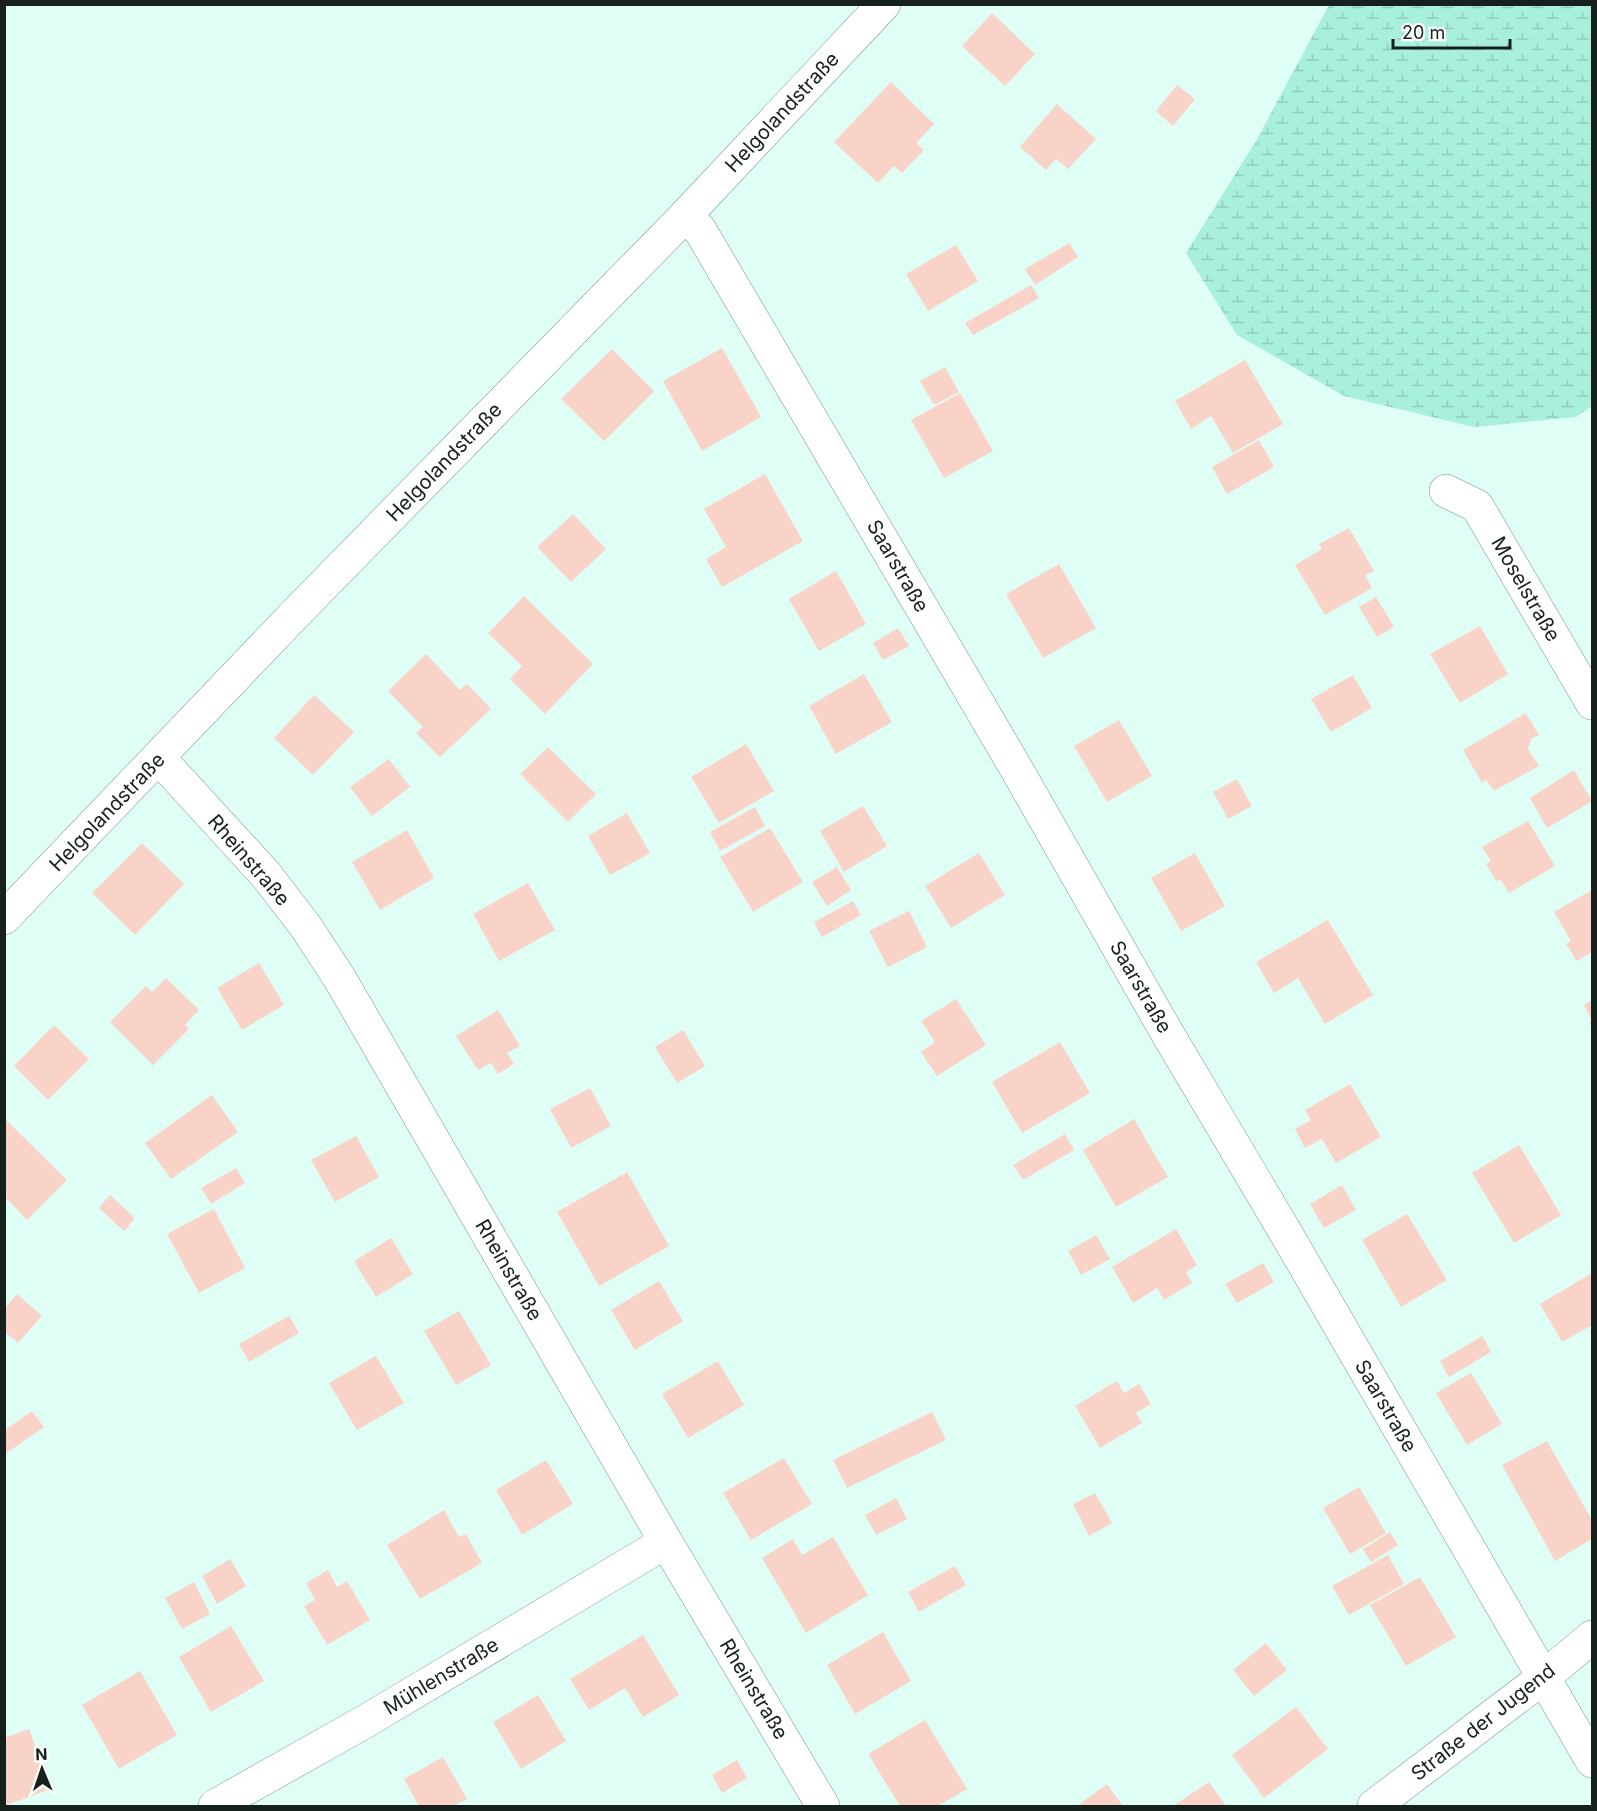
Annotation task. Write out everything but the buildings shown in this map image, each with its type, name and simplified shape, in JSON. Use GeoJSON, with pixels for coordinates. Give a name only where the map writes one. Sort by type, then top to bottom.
{"type":"FeatureCollection","features":[{"type":"Feature","properties":{"kind":"street","name":"Helgolandstraße"},"geometry":{"type":"LineString","coordinates":[[4,918],[297,612],[685,216],[884,4]]}},
{"type":"Feature","properties":{"kind":"street","name":"Saarstraße"},"geometry":{"type":"LineString","coordinates":[[685,216],[700,230],[848,481],[1166,1031],[1593,1761]]}},
{"type":"Feature","properties":{"kind":"street","name":"Moselstraße"},"geometry":{"type":"LineString","coordinates":[[1446,490],[1477,506],[1593,703]]}},
{"type":"Feature","properties":{"kind":"street","name":"Rheinstraße"},"geometry":{"type":"LineString","coordinates":[[159,758],[267,876],[306,927],[340,979],[666,1542],[823,1806]]}},
{"type":"Feature","properties":{"kind":"street","name":"Mühlenstraße"},"geometry":{"type":"LineString","coordinates":[[214,1806],[366,1721],[666,1542]]}},
{"type":"Feature","properties":{"kind":"street","name":"Straße der Jugend"},"geometry":{"type":"LineString","coordinates":[[1374,1806],[1544,1677],[1593,1636]]}},
{"type":"Feature","properties":{"kind":"green space"},"geometry":{"type":"Polygon","coordinates":[[[1329,5],[1592,5],[1592,406],[1576,417],[1474,427],[1344,396],[1237,335],[1186,253],[1256,141],[1329,5]]]}}]}
